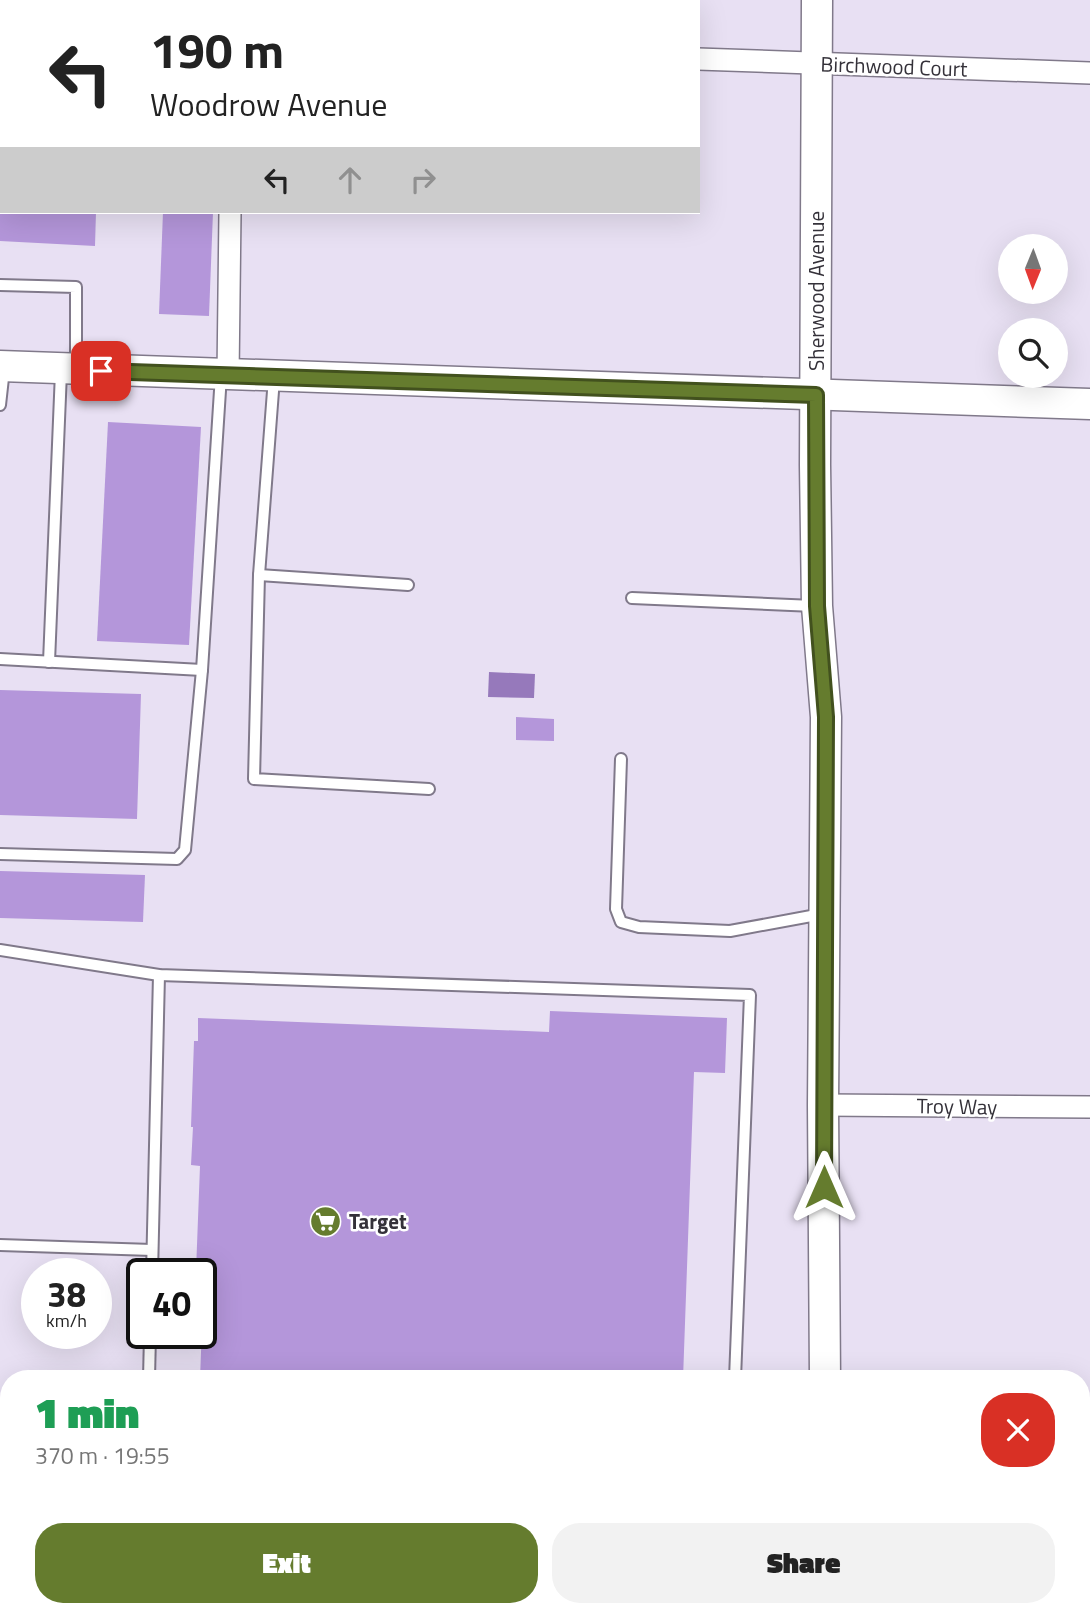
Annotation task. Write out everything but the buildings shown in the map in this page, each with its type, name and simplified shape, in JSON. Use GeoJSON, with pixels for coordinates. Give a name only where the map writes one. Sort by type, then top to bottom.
{"type":"FeatureCollection","features":[{"type":"Feature","properties":{"kind":"street","name":"Sherwood Avenue"},"geometry":{"type":"LineString","coordinates":[[817,0],[817,606],[826,717],[824,1370]]}},
{"type":"Feature","properties":{"kind":"street","name":"Birchwood Court"},"geometry":{"type":"LineString","coordinates":[[700,59],[1090,74]]}},
{"type":"Feature","properties":{"kind":"street"},"geometry":{"type":"LineString","coordinates":[[224,375],[230,214]]}},
{"type":"Feature","properties":{"kind":"street"},"geometry":{"type":"LineString","coordinates":[[2,367],[1090,404]]}},
{"type":"Feature","properties":{"kind":"street","name":"Troy Way"},"geometry":{"type":"LineString","coordinates":[[823,1105],[1090,1107]]}},
{"type":"Feature","properties":{"kind":"lane"},"geometry":{"type":"LineString","coordinates":[[0,285],[76,287],[49,662]]}},
{"type":"Feature","properties":{"kind":"lane"},"geometry":{"type":"LineString","coordinates":[[0,405],[2,367]]}},
{"type":"Feature","properties":{"kind":"lane"},"geometry":{"type":"LineString","coordinates":[[0,854],[177,859],[185,850],[202,670],[224,375]]}},
{"type":"Feature","properties":{"kind":"lane"},"geometry":{"type":"LineString","coordinates":[[274,377],[259,575],[254,779],[429,789]]}},
{"type":"Feature","properties":{"kind":"lane"},"geometry":{"type":"LineString","coordinates":[[259,575],[408,586]]}},
{"type":"Feature","properties":{"kind":"lane"},"geometry":{"type":"LineString","coordinates":[[632,597],[817,606]]}},
{"type":"Feature","properties":{"kind":"lane"},"geometry":{"type":"LineString","coordinates":[[0,659],[202,670]]}},
{"type":"Feature","properties":{"kind":"lane"},"geometry":{"type":"LineString","coordinates":[[621,758],[616,909],[621,922],[639,927],[730,931],[824,914]]}},
{"type":"Feature","properties":{"kind":"lane"},"geometry":{"type":"LineString","coordinates":[[0,950],[159,975],[750,995],[735,1370]]}},
{"type":"Feature","properties":{"kind":"lane"},"geometry":{"type":"LineString","coordinates":[[152,1258],[159,975]]}},
{"type":"Feature","properties":{"kind":"lane"},"geometry":{"type":"LineString","coordinates":[[0,1245],[152,1250]]}},
{"type":"Feature","properties":{"kind":"lane"},"geometry":{"type":"LineString","coordinates":[[149,1370],[150,1349]]}},
{"type":"Feature","properties":{"kind":"shaded area"},"geometry":{"type":"Polygon","coordinates":[[[489,672],[535,674],[534,698],[488,697],[489,672]]]}},
{"type":"Feature","properties":{"kind":"place","name":"Target"},"geometry":{"type":"Point","coordinates":[326,1221]}},
{"type":"Feature","properties":{"kind":"route"},"geometry":{"type":"LineString","coordinates":[[101,371],[816,395],[817,606],[826,717],[824,1187]]}}]}
